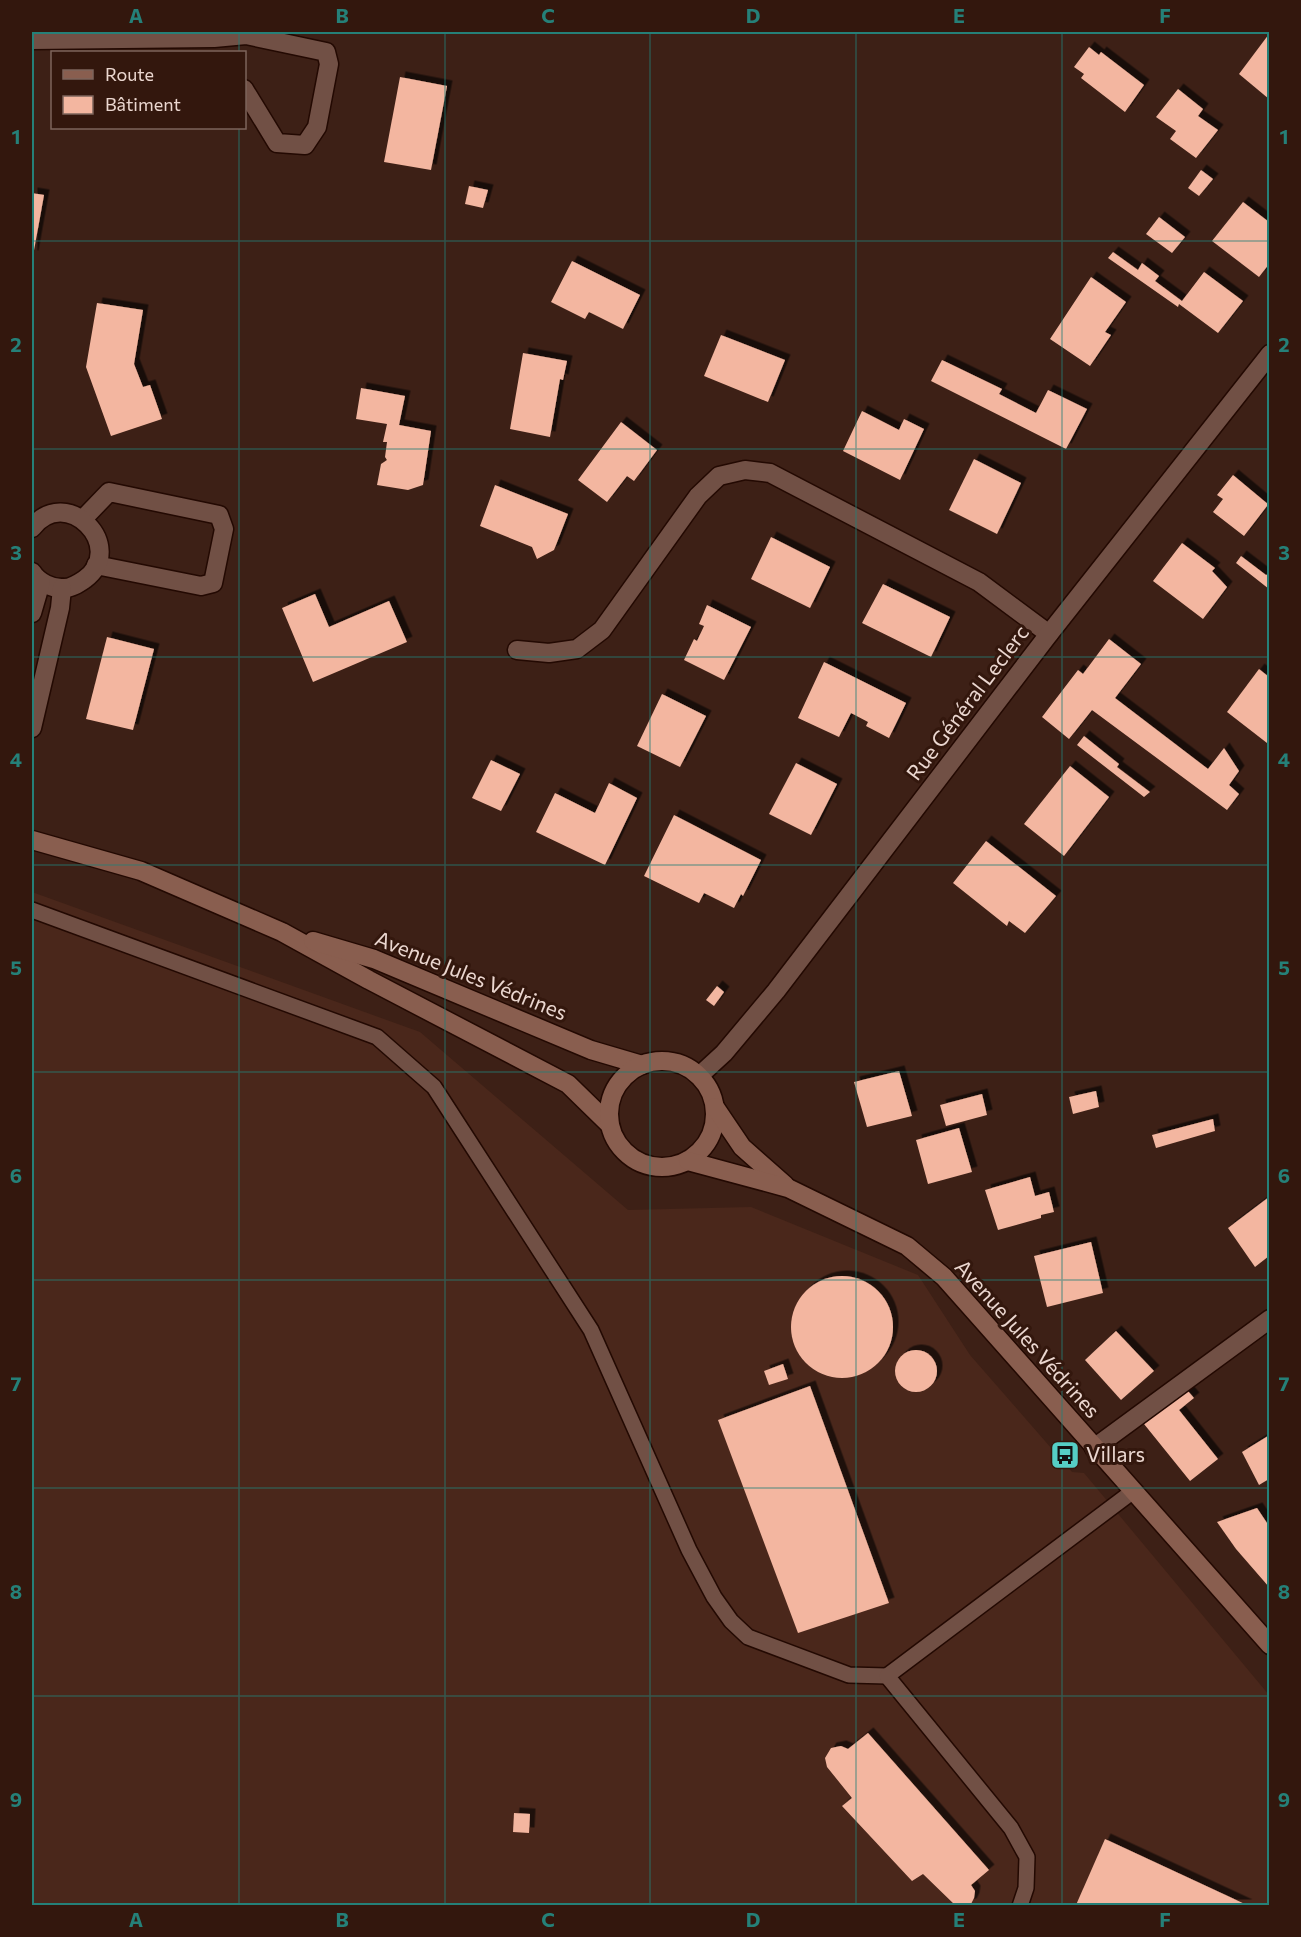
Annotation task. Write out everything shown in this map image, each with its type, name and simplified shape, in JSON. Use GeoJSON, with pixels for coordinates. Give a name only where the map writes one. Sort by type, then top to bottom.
{"type":"FeatureCollection","features":[{"type":"Feature","properties":{"kind":"main road","name":"Avenue Jules Védrines"},"geometry":{"type":"LineString","coordinates":[[32,840],[141,871],[282,932],[568,1084],[610,1125]]}},
{"type":"Feature","properties":{"kind":"main road","name":"Avenue Jules Védrines"},"geometry":{"type":"LineString","coordinates":[[282,932],[375,959],[591,1050],[642,1065]]}},
{"type":"Feature","properties":{"kind":"main road"},"geometry":{"type":"LineString","coordinates":[[657,1061],[672,1062],[687,1067],[699,1076],[709,1090],[715,1107],[715,1122],[710,1137],[701,1150],[688,1161],[673,1166],[656,1167],[640,1163],[626,1154],[616,1141],[610,1125],[609,1107],[615,1089],[627,1075],[642,1065],[657,1061]]}},
{"type":"Feature","properties":{"kind":"main road","name":"Avenue Jules Védrines"},"geometry":{"type":"LineString","coordinates":[[715,1107],[742,1147],[789,1188]]}},
{"type":"Feature","properties":{"kind":"main road","name":"Avenue Jules Védrines"},"geometry":{"type":"LineString","coordinates":[[688,1161],[789,1188],[907,1245],[944,1277],[1269,1645]]}},
{"type":"Feature","properties":{"kind":"street"},"geometry":{"type":"LineString","coordinates":[[32,40],[218,46],[246,35],[326,52],[329,64],[317,127],[305,145],[277,143],[246,92]]}},
{"type":"Feature","properties":{"kind":"street","name":"Rue Général Leclerc"},"geometry":{"type":"LineString","coordinates":[[699,1076],[724,1053],[776,991],[1049,634],[1269,354]]}},
{"type":"Feature","properties":{"kind":"street"},"geometry":{"type":"LineString","coordinates":[[517,650],[549,653],[577,649],[602,630],[698,496],[719,476],[745,470],[770,473],[979,582],[1049,634]]}},
{"type":"Feature","properties":{"kind":"street"},"geometry":{"type":"LineString","coordinates":[[83,519],[109,492],[219,515],[224,529],[213,584],[201,586],[96,565]]}},
{"type":"Feature","properties":{"kind":"street"},"geometry":{"type":"LineString","coordinates":[[32,613],[36,577],[62,588],[79,583],[89,576],[96,565],[99,552],[98,540],[92,528],[83,519],[71,514],[58,513],[46,516],[33,524]]}},
{"type":"Feature","properties":{"kind":"street"},"geometry":{"type":"LineString","coordinates":[[32,728],[60,608],[62,588]]}},
{"type":"Feature","properties":{"kind":"street"},"geometry":{"type":"LineString","coordinates":[[1095,1448],[1269,1318]]}},
{"type":"Feature","properties":{"kind":"lane"},"geometry":{"type":"LineString","coordinates":[[32,910],[377,1037],[434,1087],[591,1330],[689,1550],[714,1597],[731,1621],[748,1637],[849,1675],[887,1676],[1132,1492]]}},
{"type":"Feature","properties":{"kind":"lane"},"geometry":{"type":"LineString","coordinates":[[887,1676],[1011,1828],[1027,1857],[1026,1888],[1020,1905]]}},
{"type":"Feature","properties":{"kind":"shaded area"},"geometry":{"type":"Polygon","coordinates":[[[32,892],[420,1032],[628,1210],[751,1207],[918,1275],[970,1355],[1072,1472],[1084,1473],[1269,1695],[1269,1905],[32,1905],[32,892]]]}},
{"type":"Feature","properties":{"kind":"building"},"geometry":{"type":"Polygon","coordinates":[[[1269,34],[1269,99],[1239,74],[1269,34]]]}},
{"type":"Feature","properties":{"kind":"building"},"geometry":{"type":"Polygon","coordinates":[[[1089,47],[1099,55],[1101,52],[1144,85],[1125,112],[1081,78],[1084,74],[1074,67],[1089,47]]]}},
{"type":"Feature","properties":{"kind":"building"},"geometry":{"type":"Polygon","coordinates":[[[400,77],[447,86],[431,170],[384,162],[400,77]]]}},
{"type":"Feature","properties":{"kind":"building"},"geometry":{"type":"Polygon","coordinates":[[[1178,89],[1203,109],[1198,116],[1218,130],[1196,158],[1170,139],[1176,131],[1156,117],[1178,89]]]}},
{"type":"Feature","properties":{"kind":"building"},"geometry":{"type":"Polygon","coordinates":[[[1201,170],[1213,179],[1199,196],[1188,188],[1201,170]]]}},
{"type":"Feature","properties":{"kind":"building"},"geometry":{"type":"Polygon","coordinates":[[[469,186],[488,190],[483,208],[465,204],[469,186]]]}},
{"type":"Feature","properties":{"kind":"building"},"geometry":{"type":"Polygon","coordinates":[[[32,193],[44,195],[33,256],[32,256],[32,193]]]}},
{"type":"Feature","properties":{"kind":"building"},"geometry":{"type":"Polygon","coordinates":[[[1243,202],[1269,222],[1269,264],[1259,277],[1212,241],[1243,202]]]}},
{"type":"Feature","properties":{"kind":"building"},"geometry":{"type":"Polygon","coordinates":[[[1159,217],[1185,237],[1172,253],[1146,234],[1159,217]]]}},
{"type":"Feature","properties":{"kind":"building"},"geometry":{"type":"Polygon","coordinates":[[[1113,252],[1138,270],[1142,263],[1159,276],[1155,281],[1182,301],[1204,272],[1243,301],[1218,333],[1179,304],[1178,307],[1108,258],[1113,252]]]}},
{"type":"Feature","properties":{"kind":"building"},"geometry":{"type":"Polygon","coordinates":[[[572,261],[640,295],[623,329],[589,312],[585,319],[551,302],[572,261]]]}},
{"type":"Feature","properties":{"kind":"building"},"geometry":{"type":"Polygon","coordinates":[[[1091,277],[1126,302],[1105,332],[1111,335],[1090,366],[1050,339],[1091,277]]]}},
{"type":"Feature","properties":{"kind":"building"},"geometry":{"type":"Polygon","coordinates":[[[97,303],[143,310],[134,364],[143,387],[150,385],[162,419],[111,436],[86,367],[97,303]]]}},
{"type":"Feature","properties":{"kind":"building"},"geometry":{"type":"Polygon","coordinates":[[[721,335],[785,360],[768,402],[704,376],[721,335]]]}},
{"type":"Feature","properties":{"kind":"building"},"geometry":{"type":"Polygon","coordinates":[[[523,353],[567,361],[563,380],[560,379],[550,437],[510,429],[523,353]]]}},
{"type":"Feature","properties":{"kind":"building"},"geometry":{"type":"Polygon","coordinates":[[[942,360],[1002,389],[999,394],[1036,413],[1048,390],[1087,409],[1066,449],[931,381],[942,360]]]}},
{"type":"Feature","properties":{"kind":"building"},"geometry":{"type":"Polygon","coordinates":[[[361,388],[405,396],[399,425],[431,431],[423,485],[408,490],[377,485],[381,464],[387,460],[385,457],[387,442],[383,442],[387,424],[356,419],[361,388]]]}},
{"type":"Feature","properties":{"kind":"building"},"geometry":{"type":"Polygon","coordinates":[[[862,411],[899,430],[904,419],[924,429],[900,480],[843,451],[862,411]]]}},
{"type":"Feature","properties":{"kind":"building"},"geometry":{"type":"Polygon","coordinates":[[[621,422],[657,450],[634,481],[627,476],[607,502],[578,480],[621,422]]]}},
{"type":"Feature","properties":{"kind":"building"},"geometry":{"type":"Polygon","coordinates":[[[974,459],[1021,483],[997,534],[949,510],[974,459]]]}},
{"type":"Feature","properties":{"kind":"building"},"geometry":{"type":"Polygon","coordinates":[[[1233,475],[1269,505],[1269,509],[1267,506],[1244,536],[1213,512],[1223,499],[1217,495],[1233,475]]]}},
{"type":"Feature","properties":{"kind":"building"},"geometry":{"type":"Polygon","coordinates":[[[495,485],[568,514],[554,550],[537,559],[532,547],[480,526],[495,485]]]}},
{"type":"Feature","properties":{"kind":"building"},"geometry":{"type":"Polygon","coordinates":[[[771,537],[830,567],[810,608],[751,579],[771,537]]]}},
{"type":"Feature","properties":{"kind":"building"},"geometry":{"type":"Polygon","coordinates":[[[1182,543],[1215,568],[1212,571],[1227,587],[1203,619],[1153,581],[1182,543]]]}},
{"type":"Feature","properties":{"kind":"building"},"geometry":{"type":"Polygon","coordinates":[[[1241,556],[1266,575],[1269,574],[1269,589],[1236,563],[1241,556]]]}},
{"type":"Feature","properties":{"kind":"building"},"geometry":{"type":"Polygon","coordinates":[[[883,584],[950,617],[931,657],[862,623],[883,584]]]}},
{"type":"Feature","properties":{"kind":"building"},"geometry":{"type":"Polygon","coordinates":[[[315,594],[329,627],[389,601],[407,642],[313,682],[282,608],[315,594]]]}},
{"type":"Feature","properties":{"kind":"building"},"geometry":{"type":"Polygon","coordinates":[[[707,605],[751,627],[724,680],[684,660],[694,639],[697,641],[704,626],[699,624],[707,605]]]}},
{"type":"Feature","properties":{"kind":"building"},"geometry":{"type":"Polygon","coordinates":[[[107,637],[154,649],[133,730],[86,719],[107,637]]]}},
{"type":"Feature","properties":{"kind":"building"},"geometry":{"type":"Polygon","coordinates":[[[1109,639],[1141,664],[1115,698],[1208,769],[1224,748],[1239,771],[1229,785],[1239,794],[1227,810],[1092,710],[1069,739],[1042,717],[1078,670],[1083,674],[1109,639]]]}},
{"type":"Feature","properties":{"kind":"building"},"geometry":{"type":"Polygon","coordinates":[[[824,662],[906,703],[889,738],[866,726],[868,722],[851,713],[839,737],[798,718],[824,662]]]}},
{"type":"Feature","properties":{"kind":"building"},"geometry":{"type":"Polygon","coordinates":[[[1259,669],[1269,677],[1269,739],[1267,743],[1227,712],[1259,669]]]}},
{"type":"Feature","properties":{"kind":"building"},"geometry":{"type":"Polygon","coordinates":[[[662,694],[706,716],[680,767],[637,746],[662,694]]]}},
{"type":"Feature","properties":{"kind":"building"},"geometry":{"type":"Polygon","coordinates":[[[1084,736],[1119,764],[1117,767],[1150,792],[1144,797],[1077,745],[1084,736]]]}},
{"type":"Feature","properties":{"kind":"building"},"geometry":{"type":"Polygon","coordinates":[[[491,760],[520,774],[501,811],[472,798],[491,760]]]}},
{"type":"Feature","properties":{"kind":"building"},"geometry":{"type":"Polygon","coordinates":[[[796,763],[837,784],[811,835],[769,814],[796,763]]]}},
{"type":"Feature","properties":{"kind":"building"},"geometry":{"type":"Polygon","coordinates":[[[1070,766],[1109,797],[1064,856],[1024,824],[1070,766]]]}},
{"type":"Feature","properties":{"kind":"building"},"geometry":{"type":"Polygon","coordinates":[[[609,783],[637,798],[605,865],[536,832],[555,793],[595,813],[609,783]]]}},
{"type":"Feature","properties":{"kind":"building"},"geometry":{"type":"Polygon","coordinates":[[[674,815],[761,860],[743,896],[741,894],[734,908],[704,893],[699,903],[644,876],[674,815]]]}},
{"type":"Feature","properties":{"kind":"building"},"geometry":{"type":"Polygon","coordinates":[[[986,841],[1056,896],[1025,933],[1009,921],[1007,926],[953,883],[986,841]]]}},
{"type":"Feature","properties":{"kind":"building"},"geometry":{"type":"Polygon","coordinates":[[[717,986],[724,992],[714,1006],[706,1000],[717,986]]]}},
{"type":"Feature","properties":{"kind":"building"},"geometry":{"type":"Polygon","coordinates":[[[899,1071],[912,1116],[867,1127],[854,1082],[899,1071]]]}},
{"type":"Feature","properties":{"kind":"building"},"geometry":{"type":"Polygon","coordinates":[[[1096,1091],[1099,1107],[1073,1114],[1069,1097],[1096,1091]]]}},
{"type":"Feature","properties":{"kind":"building"},"geometry":{"type":"Polygon","coordinates":[[[982,1094],[987,1115],[946,1126],[940,1105],[982,1094]]]}},
{"type":"Feature","properties":{"kind":"building"},"geometry":{"type":"Polygon","coordinates":[[[1213,1119],[1215,1131],[1156,1148],[1152,1135],[1213,1119]]]}},
{"type":"Feature","properties":{"kind":"building"},"geometry":{"type":"Polygon","coordinates":[[[959,1128],[972,1172],[928,1184],[916,1140],[959,1128]]]}},
{"type":"Feature","properties":{"kind":"building"},"geometry":{"type":"Polygon","coordinates":[[[1030,1177],[1035,1196],[1049,1192],[1054,1212],[998,1230],[985,1190],[1030,1177]]]}},
{"type":"Feature","properties":{"kind":"building"},"geometry":{"type":"Polygon","coordinates":[[[1269,1197],[1269,1256],[1255,1267],[1228,1228],[1269,1197]]]}},
{"type":"Feature","properties":{"kind":"building"},"geometry":{"type":"Polygon","coordinates":[[[1091,1242],[1103,1293],[1047,1307],[1034,1256],[1091,1242]]]}},
{"type":"Feature","properties":{"kind":"building"},"geometry":{"type":"Polygon","coordinates":[[[842,1276],[861,1280],[878,1291],[889,1308],[893,1327],[889,1346],[878,1363],[861,1374],[842,1378],[823,1374],[806,1363],[795,1346],[791,1327],[795,1308],[806,1291],[823,1280],[842,1276]]]}},
{"type":"Feature","properties":{"kind":"building"},"geometry":{"type":"Polygon","coordinates":[[[1116,1331],[1154,1371],[1121,1400],[1085,1360],[1116,1331]]]}},
{"type":"Feature","properties":{"kind":"building"},"geometry":{"type":"Polygon","coordinates":[[[916,1350],[931,1356],[937,1371],[931,1386],[916,1392],[901,1386],[895,1371],[901,1356],[916,1350]]]}},
{"type":"Feature","properties":{"kind":"building"},"geometry":{"type":"Polygon","coordinates":[[[783,1364],[788,1379],[769,1385],[764,1371],[783,1364]]]}},
{"type":"Feature","properties":{"kind":"building"},"geometry":{"type":"Polygon","coordinates":[[[810,1386],[889,1603],[798,1633],[718,1420],[810,1386]]]}},
{"type":"Feature","properties":{"kind":"building"},"geometry":{"type":"Polygon","coordinates":[[[1187,1390],[1194,1398],[1179,1410],[1218,1459],[1190,1481],[1144,1424],[1187,1390]]]}},
{"type":"Feature","properties":{"kind":"building"},"geometry":{"type":"Polygon","coordinates":[[[1268,1436],[1269,1479],[1259,1485],[1242,1452],[1268,1436]]]}},
{"type":"Feature","properties":{"kind":"building"},"geometry":{"type":"Polygon","coordinates":[[[1257,1508],[1269,1526],[1269,1587],[1236,1549],[1217,1522],[1257,1508]]]}},
{"type":"Feature","properties":{"kind":"building"},"geometry":{"type":"Polygon","coordinates":[[[868,1733],[989,1870],[971,1885],[975,1891],[971,1904],[955,1905],[923,1874],[912,1881],[842,1806],[852,1798],[827,1767],[825,1758],[831,1748],[841,1746],[848,1749],[868,1733]]]}},
{"type":"Feature","properties":{"kind":"building"},"geometry":{"type":"Polygon","coordinates":[[[514,1813],[530,1814],[529,1833],[513,1832],[514,1813]]]}},
{"type":"Feature","properties":{"kind":"building"},"geometry":{"type":"Polygon","coordinates":[[[1105,1839],[1247,1905],[1076,1905],[1105,1839]]]}},
{"type":"Feature","properties":{"kind":"place","name":"Villars"},"geometry":{"type":"Point","coordinates":[1065,1455]}}]}
